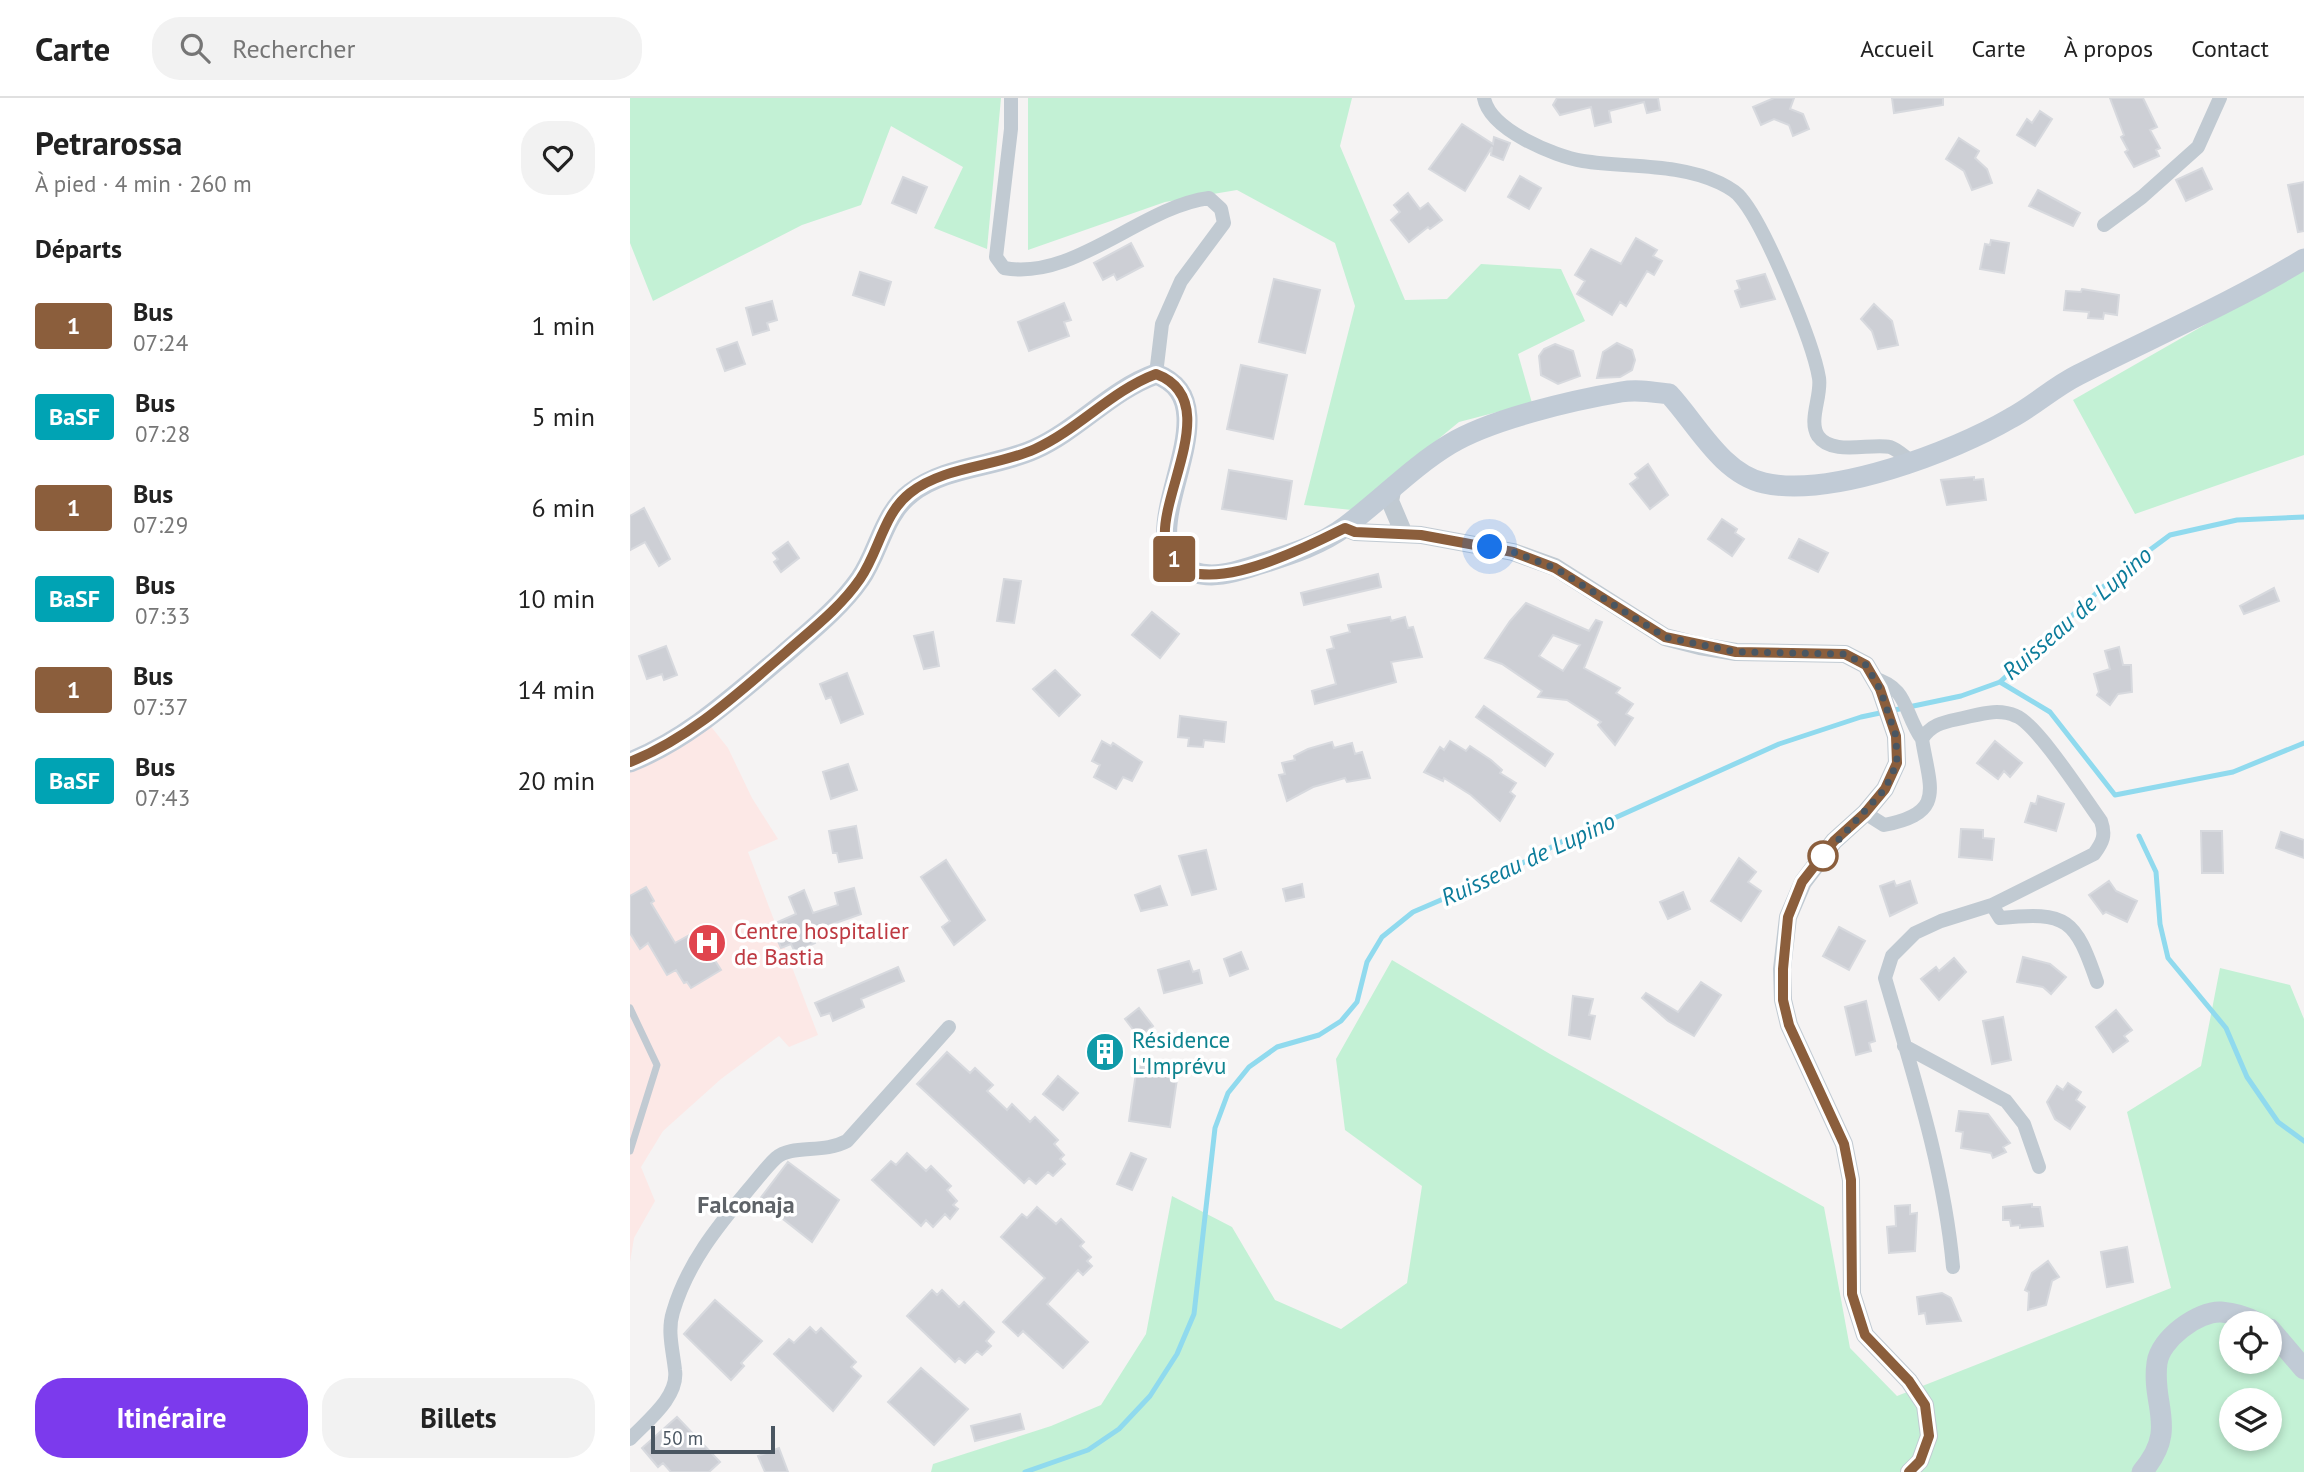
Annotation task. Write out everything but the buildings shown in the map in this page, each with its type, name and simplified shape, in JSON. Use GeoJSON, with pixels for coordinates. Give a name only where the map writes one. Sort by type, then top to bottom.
{"type":"FeatureCollection","features":[{"type":"Feature","properties":{"kind":"main road"},"geometry":{"type":"LineString","coordinates":[[630,762],[665,748],[718,710],[828,615],[861,578],[891,516],[910,493],[937,479],[1034,450],[1136,381],[1156,374],[1172,380],[1182,393],[1187,410],[1182,453],[1165,535],[1169,552],[1179,565],[1209,575],[1229,574],[1296,553],[1345,528],[1393,486],[1450,444],[1479,430],[1623,392],[1669,394],[1709,445],[1730,465],[1763,483],[1792,484],[1864,478],[1912,462],[2012,418],[2055,386],[2304,259]]}},
{"type":"Feature","properties":{"kind":"main road"},"geometry":{"type":"LineString","coordinates":[[2142,1472],[2154,1458],[2162,1426],[2157,1362],[2166,1340],[2187,1324],[2219,1312]]}},
{"type":"Feature","properties":{"kind":"main road"},"geometry":{"type":"LineString","coordinates":[[2282,1343],[2304,1369]]}},
{"type":"Feature","properties":{"kind":"street"},"geometry":{"type":"LineString","coordinates":[[1011,98],[1011,129],[996,257],[1004,268],[1019,271],[1064,261],[1186,201],[1209,198],[1221,209],[1224,223],[1181,281],[1162,324],[1156,374]]}},
{"type":"Feature","properties":{"kind":"street"},"geometry":{"type":"LineString","coordinates":[[1484,98],[1502,126],[1529,142],[1581,160],[1687,172],[1720,183],[1740,196],[1756,221],[1814,354],[1820,383],[1814,424],[1819,437],[1832,445],[1892,447],[1912,462]]}},
{"type":"Feature","properties":{"kind":"street"},"geometry":{"type":"LineString","coordinates":[[2104,225],[2142,197],[2197,147],[2220,98]]}},
{"type":"Feature","properties":{"kind":"street"},"geometry":{"type":"LineString","coordinates":[[1393,486],[1390,502],[1404,534]]}},
{"type":"Feature","properties":{"kind":"street"},"geometry":{"type":"LineString","coordinates":[[1345,528],[1355,532],[1404,534],[1513,552],[1555,568],[1665,637],[1736,652],[1845,654],[1866,665],[1877,683],[1896,736],[1897,763],[1885,789],[1865,813],[1834,841],[1802,882],[1788,917],[1783,1000],[1789,1025],[1844,1144],[1851,1180],[1852,1294],[1865,1335],[1909,1381],[1925,1405],[1929,1436],[1920,1461],[1909,1472]]}},
{"type":"Feature","properties":{"kind":"street"},"geometry":{"type":"LineString","coordinates":[[1865,813],[1884,825],[1920,814],[1928,804],[1931,791],[1922,739],[1903,696],[1889,682],[1877,683]]}},
{"type":"Feature","properties":{"kind":"street"},"geometry":{"type":"LineString","coordinates":[[1922,739],[1935,724],[1995,711],[2018,716],[2034,730],[2101,821],[2105,832],[2102,843],[2094,854],[1992,905],[1941,921],[1915,933],[1892,956],[1885,978],[1948,1210],[1953,1267]]}},
{"type":"Feature","properties":{"kind":"street"},"geometry":{"type":"LineString","coordinates":[[1992,905],[2000,918],[2039,914],[2068,923],[2083,941],[2096,982]]}},
{"type":"Feature","properties":{"kind":"street"},"geometry":{"type":"LineString","coordinates":[[630,1439],[670,1394],[676,1373],[671,1348],[672,1315],[691,1266],[721,1222],[777,1156],[793,1150],[834,1148],[847,1141],[949,1027]]}},
{"type":"Feature","properties":{"kind":"street"},"geometry":{"type":"LineString","coordinates":[[1904,1046],[2006,1101],[2024,1124],[2039,1167]]}},
{"type":"Feature","properties":{"kind":"lane"},"geometry":{"type":"LineString","coordinates":[[630,1008],[657,1065],[630,1151]]}},
{"type":"Feature","properties":{"kind":"shaded area","name":"Centre hospitalier de Bastia"},"geometry":{"type":"Polygon","coordinates":[[[709,724],[728,748],[752,798],[778,839],[748,852],[818,1035],[789,1047],[779,1036],[721,1079],[663,1131],[641,1167],[655,1201],[634,1238],[630,1262],[630,771],[709,724]]]}},
{"type":"Feature","properties":{"kind":"green space"},"geometry":{"type":"Polygon","coordinates":[[[630,98],[1001,98],[987,249],[934,228],[963,167],[891,126],[861,205],[802,225],[653,301],[630,243],[630,98]]]}},
{"type":"Feature","properties":{"kind":"green space"},"geometry":{"type":"Polygon","coordinates":[[[1028,98],[1352,98],[1340,146],[1405,300],[1447,299],[1481,264],[1561,269],[1585,321],[1518,354],[1532,403],[1459,422],[1352,510],[1304,505],[1355,306],[1335,243],[1237,190],[1165,202],[1028,250],[1028,98]]]}},
{"type":"Feature","properties":{"kind":"green space"},"geometry":{"type":"Polygon","coordinates":[[[2304,268],[2304,455],[2135,514],[2073,400],[2304,268]]]}},
{"type":"Feature","properties":{"kind":"green space"},"geometry":{"type":"Polygon","coordinates":[[[1392,960],[1550,1054],[1824,1207],[1850,1348],[1897,1396],[2171,1288],[2127,1112],[2201,1066],[2220,968],[2290,985],[2304,1019],[2304,1472],[931,1472],[933,1464],[1051,1426],[1101,1405],[1146,1334],[1172,1196],[1232,1227],[1275,1300],[1341,1329],[1407,1283],[1422,1186],[1345,1130],[1336,1059],[1392,960]]]}},
{"type":"Feature","properties":{"kind":"waterway","name":"Ruisseau de Lupino"},"geometry":{"type":"LineString","coordinates":[[1025,1472],[1088,1450],[1119,1429],[1150,1396],[1177,1354],[1194,1314],[1215,1128],[1228,1093],[1249,1067],[1277,1047],[1319,1035],[1341,1021],[1357,1002],[1367,962],[1382,937],[1413,912],[1506,872],[1559,843],[1779,744],[1861,717],[1961,696],[2000,682],[2116,575],[2170,535],[2237,520],[2304,517]]}},
{"type":"Feature","properties":{"kind":"waterway"},"geometry":{"type":"LineString","coordinates":[[2000,682],[2050,712],[2115,795],[2233,772],[2304,743]]}},
{"type":"Feature","properties":{"kind":"waterway"},"geometry":{"type":"LineString","coordinates":[[2139,836],[2156,872],[2160,924],[2168,958],[2226,1028],[2247,1077],[2278,1122],[2304,1141]]}},
{"type":"Feature","properties":{"kind":"bus line","name":"1"},"geometry":{"type":"LineString","coordinates":[[630,762],[665,748],[724,705],[828,615],[861,578],[891,516],[910,493],[937,479],[1034,450],[1057,437],[1136,381],[1156,374],[1172,380],[1182,393],[1187,410],[1182,453],[1165,535],[1169,552],[1179,565],[1192,572],[1229,574],[1296,553],[1345,528],[1355,532],[1421,535],[1513,552],[1555,568],[1665,637],[1736,652],[1796,651],[1845,654],[1866,665],[1880,689],[1896,736],[1897,763],[1885,789],[1865,813],[1834,841],[1802,882],[1788,917],[1783,1000],[1789,1025],[1829,1106],[1844,1144],[1851,1180],[1852,1294],[1865,1335],[1909,1381],[1925,1405],[1929,1436],[1920,1461],[1909,1472]]}},
{"type":"Feature","properties":{"kind":"place","name":"Centre hospitalier de Bastia"},"geometry":{"type":"Point","coordinates":[707,943]}},
{"type":"Feature","properties":{"kind":"place","name":"Résidence L'Imprévu"},"geometry":{"type":"Point","coordinates":[1105,1052]}},
{"type":"Feature","properties":{"kind":"district","name":"Falconaja"},"geometry":{"type":"Point","coordinates":[746,1204]}},
{"type":"Feature","properties":{"kind":"route"},"geometry":{"type":"LineString","coordinates":[[1490,547],[1513,552],[1555,568],[1665,637],[1736,652],[1796,651],[1845,654],[1866,665],[1880,689],[1896,736],[1897,763],[1885,789],[1865,813],[1834,841],[1818,862],[1823,856]]}}]}
